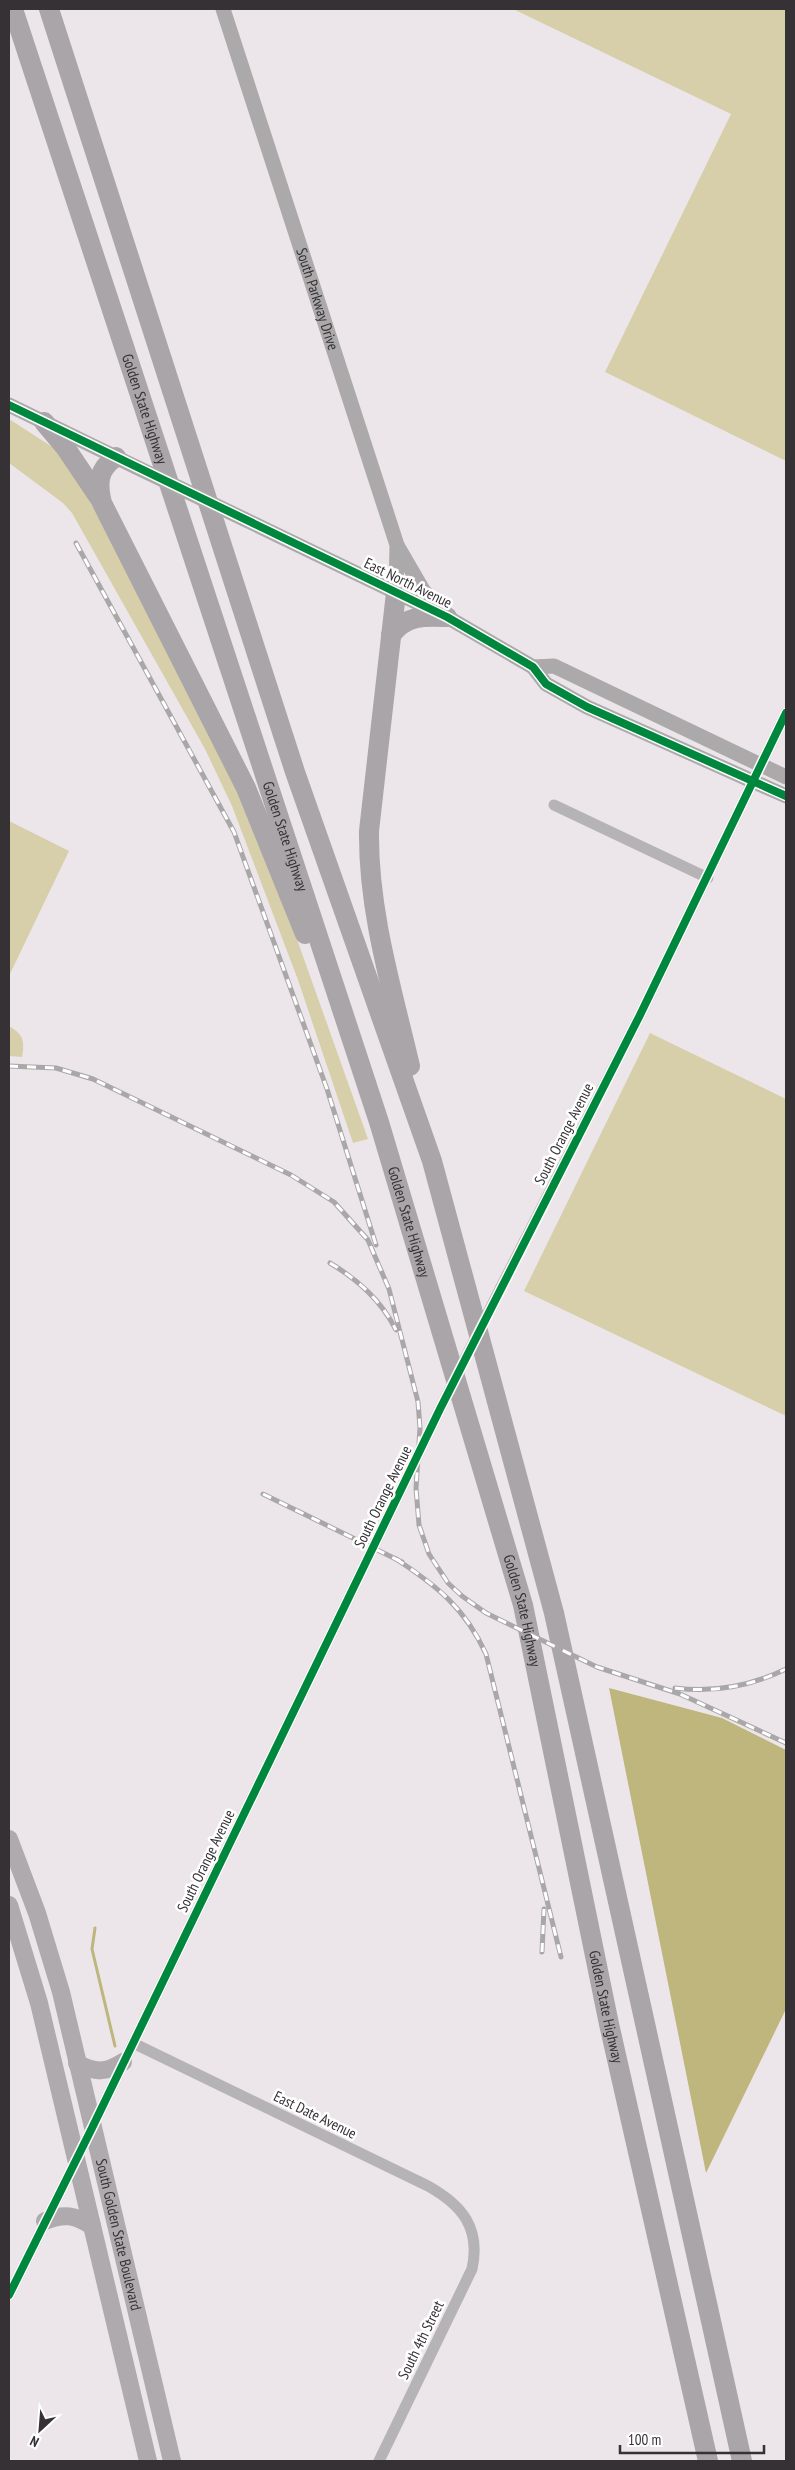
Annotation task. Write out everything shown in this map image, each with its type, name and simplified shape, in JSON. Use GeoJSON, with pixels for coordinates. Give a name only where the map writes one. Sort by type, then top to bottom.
{"type":"FeatureCollection","features":[{"type":"Feature","properties":{"kind":"highway","name":"Golden State Highway"},"geometry":{"type":"LineString","coordinates":[[13,9],[380,1122],[523,1605],[609,2024],[708,2461]]}},
{"type":"Feature","properties":{"kind":"highway","name":"Golden State Highway"},"geometry":{"type":"LineString","coordinates":[[49,9],[292,762],[432,1161],[554,1613],[742,2461]]}},
{"type":"Feature","properties":{"kind":"highway"},"geometry":{"type":"LineString","coordinates":[[44,422],[65,446],[102,503],[246,788],[380,1122]]}},
{"type":"Feature","properties":{"kind":"highway"},"geometry":{"type":"LineString","coordinates":[[102,503],[98,487],[100,474],[108,462],[116,457]]}},
{"type":"Feature","properties":{"kind":"highway"},"geometry":{"type":"LineString","coordinates":[[396,593],[369,831],[370,875],[380,934],[432,1161]]}},
{"type":"Feature","properties":{"kind":"highway"},"geometry":{"type":"LineString","coordinates":[[391,635],[398,626],[415,617],[447,617]]}},
{"type":"Feature","properties":{"kind":"main road","name":"South Golden State Boulevard"},"geometry":{"type":"LineString","coordinates":[[9,1839],[43,1932],[61,1992],[172,2461]]}},
{"type":"Feature","properties":{"kind":"main road","name":"South Golden State Boulevard"},"geometry":{"type":"LineString","coordinates":[[9,1905],[39,2003],[148,2461]]}},
{"type":"Feature","properties":{"kind":"main road"},"geometry":{"type":"LineString","coordinates":[[77,2063],[89,2069],[103,2072],[123,2062]]}},
{"type":"Feature","properties":{"kind":"main road"},"geometry":{"type":"LineString","coordinates":[[46,2221],[66,2215],[82,2219],[92,2226]]}},
{"type":"Feature","properties":{"kind":"street","name":"South Parkway Drive"},"geometry":{"type":"LineString","coordinates":[[222,9],[397,545],[396,593]]}},
{"type":"Feature","properties":{"kind":"street","name":"East North Avenue"},"geometry":{"type":"LineString","coordinates":[[9,405],[447,617],[533,667],[546,684],[587,706],[786,796]]}},
{"type":"Feature","properties":{"kind":"street"},"geometry":{"type":"LineString","coordinates":[[397,545],[422,590],[447,617]]}},
{"type":"Feature","properties":{"kind":"street","name":"East North Avenue"},"geometry":{"type":"LineString","coordinates":[[533,667],[554,666],[786,777]]}},
{"type":"Feature","properties":{"kind":"street","name":"South Orange Avenue"},"geometry":{"type":"LineString","coordinates":[[9,2295],[92,2128],[440,1409],[708,878],[786,713]]}},
{"type":"Feature","properties":{"kind":"street"},"geometry":{"type":"LineString","coordinates":[[554,805],[708,878]]}},
{"type":"Feature","properties":{"kind":"street","name":"East Date Avenue"},"geometry":{"type":"LineString","coordinates":[[133,2042],[440,2192],[454,2203],[472,2229]]}},
{"type":"Feature","properties":{"kind":"street","name":"South 4th Street"},"geometry":{"type":"LineString","coordinates":[[379,2461],[472,2269],[474,2250],[472,2229]]}},
{"type":"Feature","properties":{"kind":"shaded area"},"geometry":{"type":"Polygon","coordinates":[[[513,9],[786,9],[786,461],[605,372],[731,114],[513,9]]]}},
{"type":"Feature","properties":{"kind":"shaded area"},"geometry":{"type":"Polygon","coordinates":[[[9,419],[57,450],[84,490],[217,742],[288,914],[368,1139],[353,1143],[298,980],[232,806],[205,749],[72,513],[63,503],[9,463],[9,419]]]}},
{"type":"Feature","properties":{"kind":"shaded area"},"geometry":{"type":"Polygon","coordinates":[[[9,821],[69,851],[9,976],[9,821]]]}},
{"type":"Feature","properties":{"kind":"shaded area"},"geometry":{"type":"Polygon","coordinates":[[[9,1026],[22,1038],[22,1057],[9,1056],[9,1026]]]}},
{"type":"Feature","properties":{"kind":"shaded area"},"geometry":{"type":"Polygon","coordinates":[[[650,1033],[786,1099],[786,1416],[524,1291],[650,1033]]]}},
{"type":"Feature","properties":{"kind":"shaded area"},"geometry":{"type":"Polygon","coordinates":[[[609,1688],[722,1718],[786,1750],[786,2009],[706,2173],[609,1688]]]}},
{"type":"Feature","properties":{"kind":"waterway"},"geometry":{"type":"LineString","coordinates":[[95,1928],[92,1949],[115,2046]]}},
{"type":"Feature","properties":{"kind":"railway"},"geometry":{"type":"LineString","coordinates":[[76,543],[234,832],[327,1089],[376,1245]]}},
{"type":"Feature","properties":{"kind":"railway"},"geometry":{"type":"LineString","coordinates":[[9,1066],[56,1068],[93,1079],[291,1175],[334,1202],[368,1240],[389,1289],[418,1402],[420,1428],[416,1488],[419,1525],[429,1554],[448,1583],[462,1596],[486,1613],[597,1667],[680,1694],[786,1743]]}},
{"type":"Feature","properties":{"kind":"railway"},"geometry":{"type":"LineString","coordinates":[[330,1263],[350,1276],[376,1300],[396,1330]]}},
{"type":"Feature","properties":{"kind":"railway"},"geometry":{"type":"LineString","coordinates":[[263,1494],[402,1562]]}},
{"type":"Feature","properties":{"kind":"railway"},"geometry":{"type":"LineString","coordinates":[[396,1559],[449,1599],[469,1624],[486,1654],[561,1957]]}},
{"type":"Feature","properties":{"kind":"railway"},"geometry":{"type":"LineString","coordinates":[[675,1688],[704,1690],[732,1687],[759,1680],[786,1669]]}},
{"type":"Feature","properties":{"kind":"railway"},"geometry":{"type":"LineString","coordinates":[[542,1952],[544,1909]]}},
{"type":"Feature","properties":{"kind":"cycle path"},"geometry":{"type":"LineString","coordinates":[[9,405],[447,617],[533,667],[546,684],[587,707],[786,796]]}},
{"type":"Feature","properties":{"kind":"cycle path"},"geometry":{"type":"LineString","coordinates":[[9,2295],[92,2128],[440,1409],[639,1017],[786,713]]}}]}
